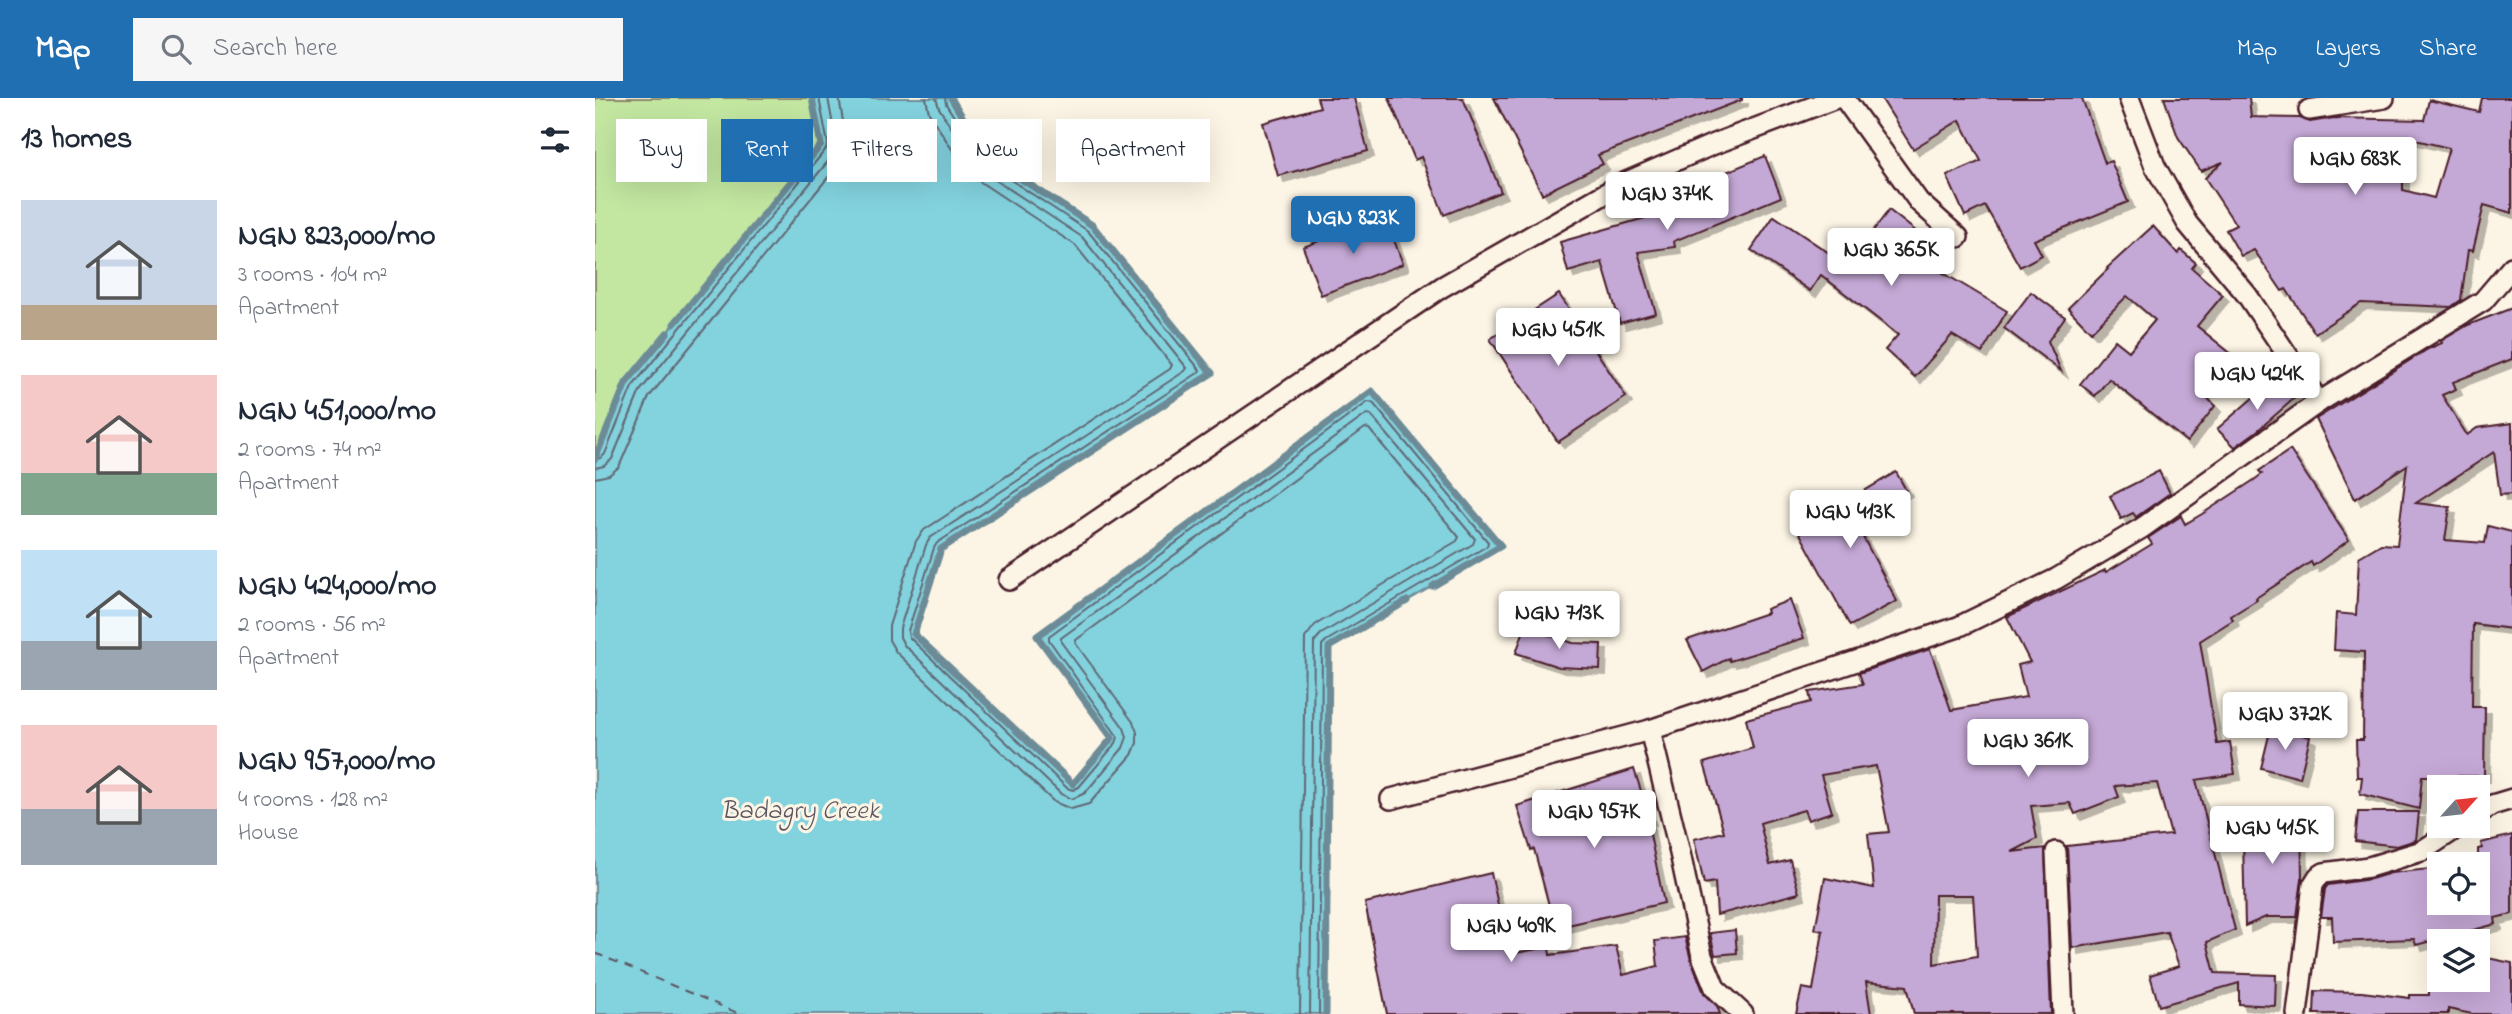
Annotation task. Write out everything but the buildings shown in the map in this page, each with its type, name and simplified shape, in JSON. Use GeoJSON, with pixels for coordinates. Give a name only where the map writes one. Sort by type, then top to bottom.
{"type":"FeatureCollection","features":[{"type":"Feature","properties":{"kind":"street"},"geometry":{"type":"LineString","coordinates":[[1009,580],[1442,287],[1622,184],[1714,144],[1836,98]]}},
{"type":"Feature","properties":{"kind":"street"},"geometry":{"type":"LineString","coordinates":[[1845,98],[1919,202],[1958,236]]}},
{"type":"Feature","properties":{"kind":"street"},"geometry":{"type":"LineString","coordinates":[[2129,98],[2155,166],[2187,223],[2247,295],[2319,402]]}},
{"type":"Feature","properties":{"kind":"street"},"geometry":{"type":"LineString","coordinates":[[2309,110],[2383,98]]}},
{"type":"Feature","properties":{"kind":"street"},"geometry":{"type":"LineString","coordinates":[[1391,799],[1650,730],[1958,627],[2056,579],[2142,528],[2319,402],[2483,301],[2512,267]]}},
{"type":"Feature","properties":{"kind":"street"},"geometry":{"type":"LineString","coordinates":[[1650,730],[1702,956],[1715,988],[1743,1014]]}},
{"type":"Feature","properties":{"kind":"street"},"geometry":{"type":"LineString","coordinates":[[2490,806],[2512,799]]}},
{"type":"Feature","properties":{"kind":"street"},"geometry":{"type":"LineString","coordinates":[[2297,1014],[2313,885],[2318,877],[2324,873],[2369,867],[2422,851],[2442,838]]}},
{"type":"Feature","properties":{"kind":"street"},"geometry":{"type":"LineString","coordinates":[[2056,852],[2063,1014]]}},
{"type":"Feature","properties":{"kind":"green space"},"geometry":{"type":"Polygon","coordinates":[[[595,98],[812,98],[821,145],[813,155],[813,119],[721,119],[721,182],[791,182],[626,383],[595,459],[595,98]]]}},
{"type":"Feature","properties":{"kind":"water","name":"Badagry Creek"},"geometry":{"type":"Polygon","coordinates":[[[812,98],[951,98],[964,119],[951,119],[951,182],[1026,182],[1092,225],[1212,373],[941,549],[915,634],[1072,783],[1112,738],[1037,636],[1372,391],[1501,546],[1329,647],[1326,1014],[595,1014],[595,459],[626,383],[791,182],[813,182],[813,155],[821,145],[812,98]]]}},
{"type":"Feature","properties":{"kind":"waterway"},"geometry":{"type":"LineString","coordinates":[[674,324],[821,145],[812,98]]}},
{"type":"Feature","properties":{"kind":"waterway"},"geometry":{"type":"LineString","coordinates":[[951,98],[986,156],[1092,225],[1212,373],[941,549],[914,634],[1073,784],[1112,738],[1037,636],[1372,391],[1501,546],[1433,586]]}},
{"type":"Feature","properties":{"kind":"waterway"},"geometry":{"type":"LineString","coordinates":[[595,459],[626,383],[667,333]]}},
{"type":"Feature","properties":{"kind":"waterway"},"geometry":{"type":"LineString","coordinates":[[1326,1014],[1329,647],[1407,601]]}},
{"type":"Feature","properties":{"kind":"ferry route"},"geometry":{"type":"LineString","coordinates":[[595,953],[740,1014]]}}]}
